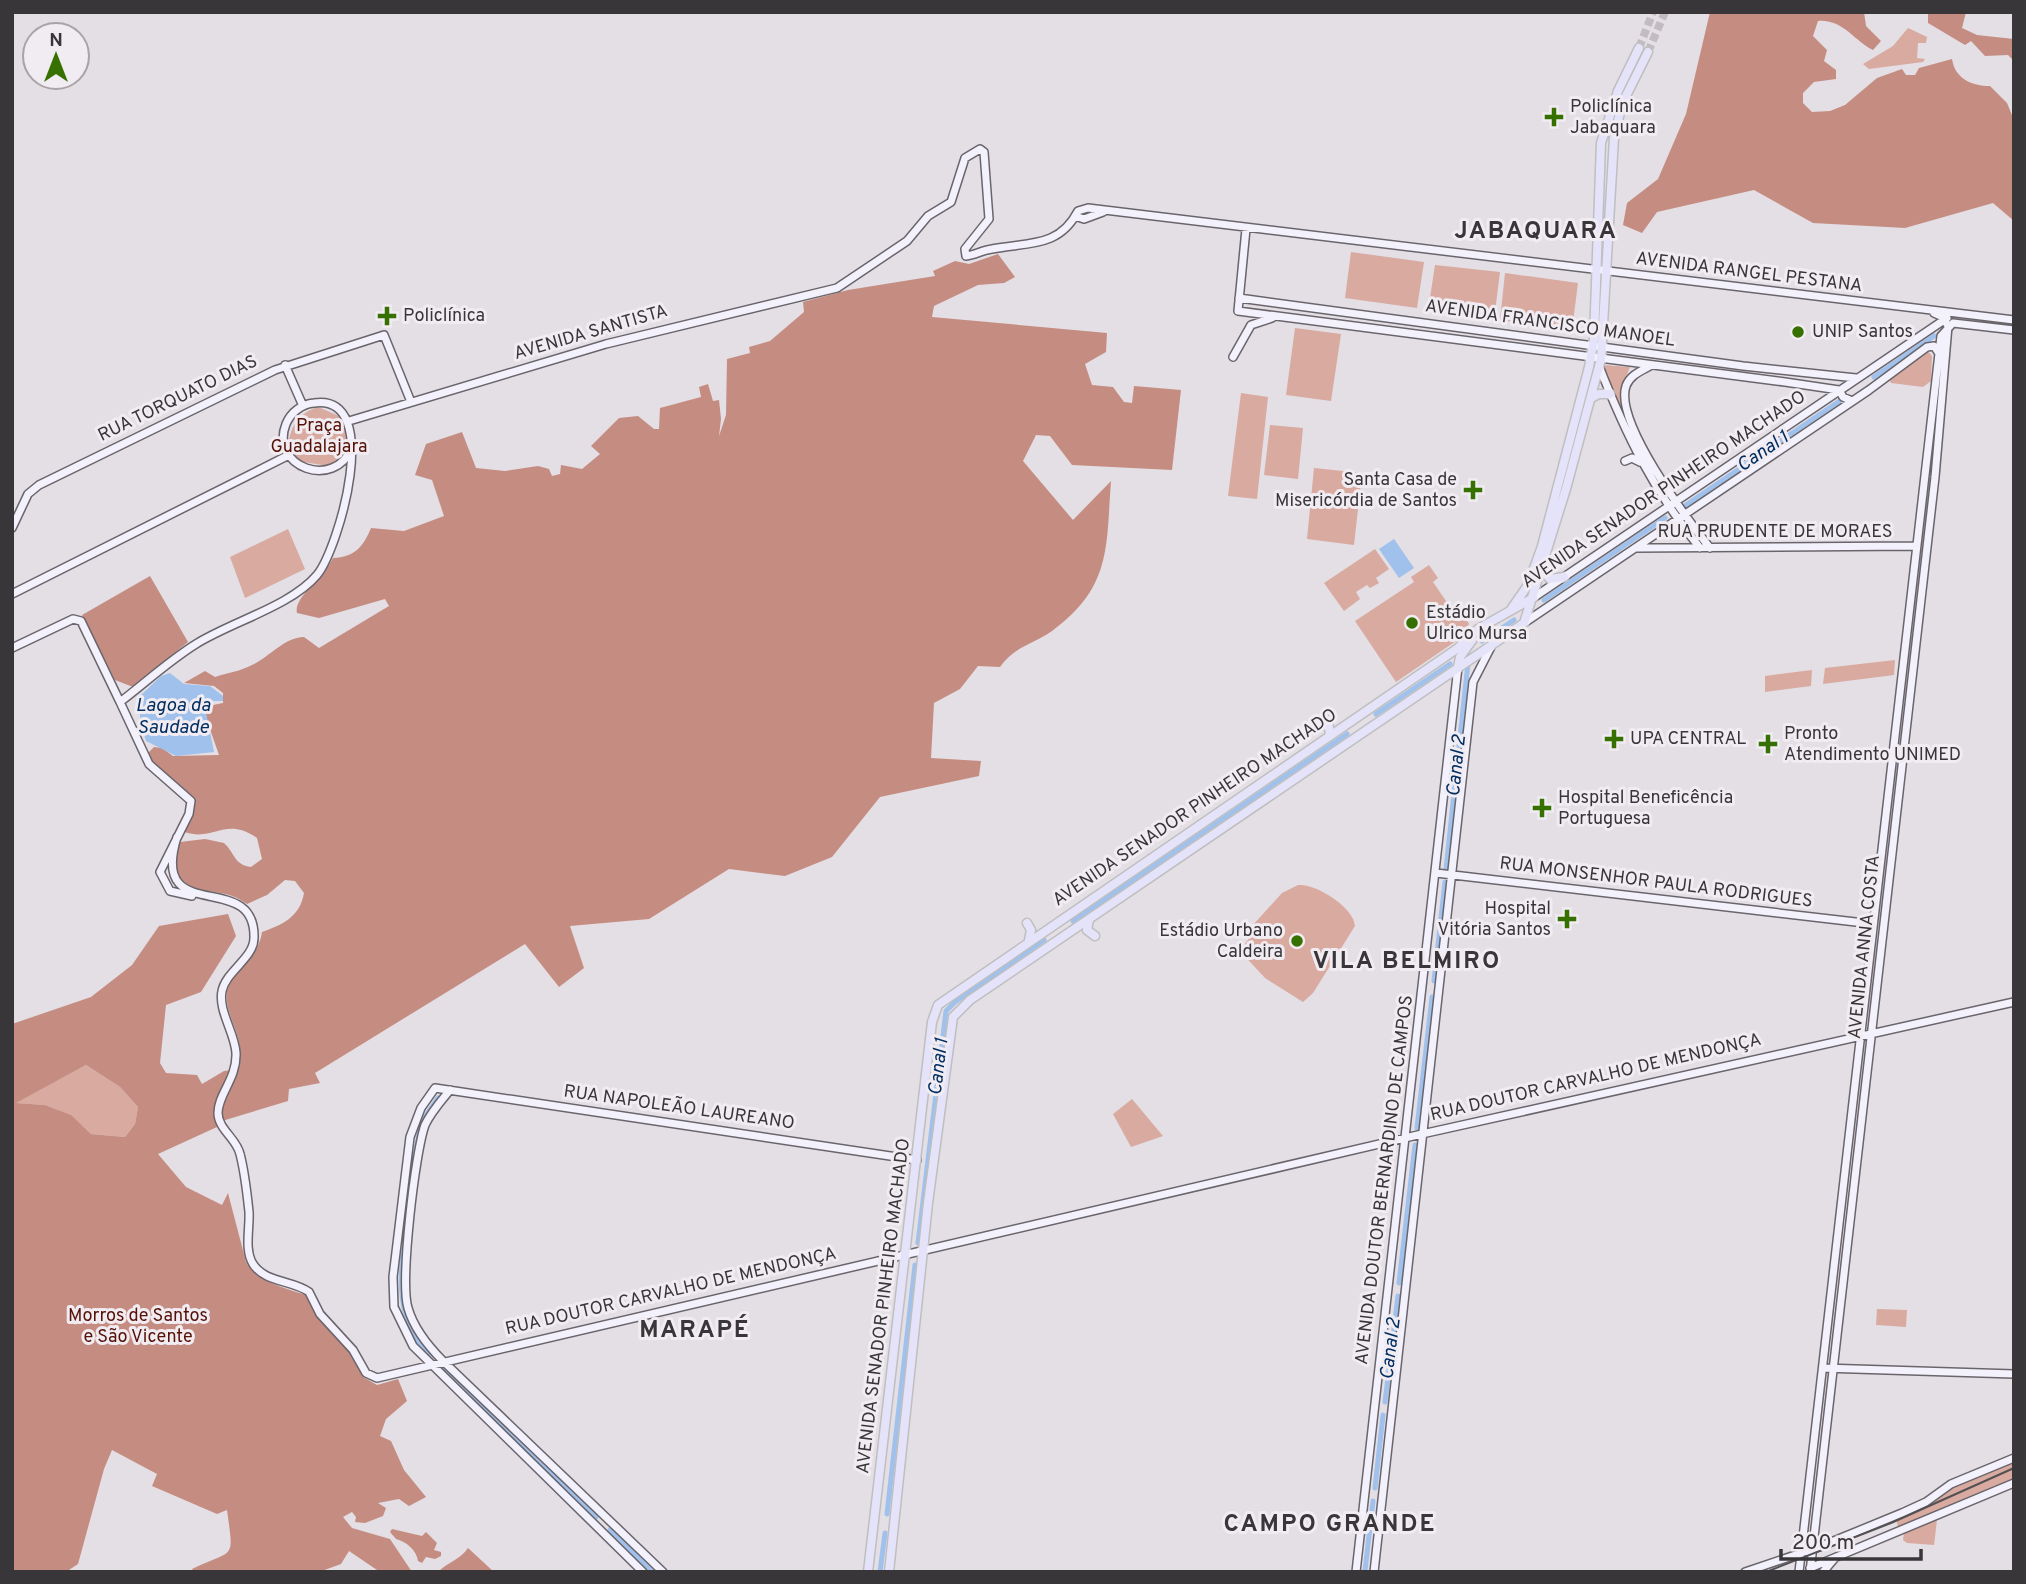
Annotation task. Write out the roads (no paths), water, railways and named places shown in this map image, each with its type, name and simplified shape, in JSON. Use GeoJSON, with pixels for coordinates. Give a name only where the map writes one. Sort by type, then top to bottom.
{"type":"FeatureCollection","features":[{"type":"Feature","properties":{"kind":"main road"},"geometry":{"type":"LineString","coordinates":[[1520,625],[1537,596],[1600,361],[1596,345],[1596,269],[1601,143],[1618,91],[1639,48]]}},
{"type":"Feature","properties":{"kind":"main road"},"geometry":{"type":"LineString","coordinates":[[1596,345],[1607,270],[1617,121],[1648,52]]}},
{"type":"Feature","properties":{"kind":"main road"},"geometry":{"type":"LineString","coordinates":[[1520,625],[1520,614],[1510,612],[1528,585],[1542,547],[1600,361]]}},
{"type":"Feature","properties":{"kind":"main road"},"geometry":{"type":"LineString","coordinates":[[1591,398],[1610,394]]}},
{"type":"Feature","properties":{"kind":"main road"},"geometry":{"type":"LineString","coordinates":[[1542,571],[1550,579],[1564,578]]}},
{"type":"Feature","properties":{"kind":"main road","name":"AVENIDA SENADOR PINHEIRO MACHADO"},"geometry":{"type":"LineString","coordinates":[[868,1572],[935,1010],[943,1000],[1029,940],[1458,648],[1480,627],[1537,596]]}},
{"type":"Feature","properties":{"kind":"main road"},"geometry":{"type":"LineString","coordinates":[[1458,667],[1460,657],[1489,624]]}},
{"type":"Feature","properties":{"kind":"main road","name":"AVENIDA SENADOR PINHEIRO MACHADO"},"geometry":{"type":"LineString","coordinates":[[888,1572],[928,1203],[953,1017],[970,1000],[1520,625]]}},
{"type":"Feature","properties":{"kind":"main road"},"geometry":{"type":"LineString","coordinates":[[1478,634],[1475,642],[1479,648],[1489,646]]}},
{"type":"Feature","properties":{"kind":"main road"},"geometry":{"type":"LineString","coordinates":[[1363,713],[1375,726]]}},
{"type":"Feature","properties":{"kind":"main road"},"geometry":{"type":"LineString","coordinates":[[1328,720],[1330,736]]}},
{"type":"Feature","properties":{"kind":"main road"},"geometry":{"type":"LineString","coordinates":[[1348,724],[1359,736]]}},
{"type":"Feature","properties":{"kind":"main road"},"geometry":{"type":"LineString","coordinates":[[1088,920],[1087,930],[1095,936]]}},
{"type":"Feature","properties":{"kind":"main road"},"geometry":{"type":"LineString","coordinates":[[1058,921],[1064,923],[1071,932]]}},
{"type":"Feature","properties":{"kind":"main road"},"geometry":{"type":"LineString","coordinates":[[1027,923],[1031,930],[1029,940]]}},
{"type":"Feature","properties":{"kind":"main road"},"geometry":{"type":"LineString","coordinates":[[1046,929],[1056,938],[1062,937]]}},
{"type":"Feature","properties":{"kind":"street","name":"AVENIDA RANGEL PESTANA"},"geometry":{"type":"LineString","coordinates":[[845,284],[907,241],[928,216],[951,202],[962,165],[976,150],[982,150],[985,155],[989,219],[965,249],[964,256],[1035,244],[1069,227],[1082,208],[2014,320]]}},
{"type":"Feature","properties":{"kind":"street"},"geometry":{"type":"LineString","coordinates":[[1239,304],[1246,229]]}},
{"type":"Feature","properties":{"kind":"street","name":"AVENIDA SANTISTA"},"geometry":{"type":"LineString","coordinates":[[349,421],[606,344],[845,284]]}},
{"type":"Feature","properties":{"kind":"street","name":"AVENIDA FRANCISCO MANOEL"},"geometry":{"type":"LineString","coordinates":[[1239,304],[1278,317],[1600,361],[1652,361],[1859,376]]}},
{"type":"Feature","properties":{"kind":"street","name":"AVENIDA FRANCISCO MANOEL"},"geometry":{"type":"LineString","coordinates":[[1239,304],[1596,345],[1652,361],[1839,390]]}},
{"type":"Feature","properties":{"kind":"street"},"geometry":{"type":"LineString","coordinates":[[1930,311],[1945,324],[2014,330]]}},
{"type":"Feature","properties":{"kind":"street","name":"AVENIDA SENADOR PINHEIRO MACHADO"},"geometry":{"type":"LineString","coordinates":[[1537,596],[1859,376],[1964,314]]}},
{"type":"Feature","properties":{"kind":"street"},"geometry":{"type":"LineString","coordinates":[[1233,357],[1251,326],[1260,320],[1278,317]]}},
{"type":"Feature","properties":{"kind":"street","name":"AVENIDA ANNA COSTA"},"geometry":{"type":"LineString","coordinates":[[1800,1572],[1823,1368],[1898,802],[1934,490],[1948,338],[1945,324]]}},
{"type":"Feature","properties":{"kind":"street","name":"AVENIDA ANNA COSTA"},"geometry":{"type":"LineString","coordinates":[[1810,1569],[1833,1368],[1887,800],[1938,353],[1945,324]]}},
{"type":"Feature","properties":{"kind":"street","name":"RUA TORQUATO DIAS"},"geometry":{"type":"LineString","coordinates":[[12,528],[28,494],[39,485],[285,365],[384,335],[411,402]]}},
{"type":"Feature","properties":{"kind":"street"},"geometry":{"type":"LineString","coordinates":[[1500,346],[1501,335]]}},
{"type":"Feature","properties":{"kind":"street","name":"AVENIDA SENADOR PINHEIRO MACHADO"},"geometry":{"type":"LineString","coordinates":[[1520,625],[1892,374],[1927,347],[1934,346],[1938,353]]}},
{"type":"Feature","properties":{"kind":"street"},"geometry":{"type":"LineString","coordinates":[[1600,361],[1610,394],[1641,463],[1672,504]]}},
{"type":"Feature","properties":{"kind":"street"},"geometry":{"type":"LineString","coordinates":[[1652,361],[1629,381],[1624,400],[1653,467],[1672,504],[1700,548]]}},
{"type":"Feature","properties":{"kind":"street"},"geometry":{"type":"LineString","coordinates":[[285,365],[303,406]]}},
{"type":"Feature","properties":{"kind":"street"},"geometry":{"type":"LineString","coordinates":[[1891,386],[1887,381],[1892,374]]}},
{"type":"Feature","properties":{"kind":"street"},"geometry":{"type":"LineString","coordinates":[[1859,376],[1873,386]]}},
{"type":"Feature","properties":{"kind":"street"},"geometry":{"type":"LineString","coordinates":[[1839,390],[1843,397],[1852,401]]}},
{"type":"Feature","properties":{"kind":"street"},"geometry":{"type":"LineString","coordinates":[[120,702],[194,645],[284,599],[316,577],[339,524],[348,477],[352,447],[349,421],[338,408],[330,404],[303,406],[286,424],[284,440],[289,455],[305,468],[342,470],[348,477]]}},
{"type":"Feature","properties":{"kind":"street"},"geometry":{"type":"LineString","coordinates":[[334,469],[344,461],[352,447]]}},
{"type":"Feature","properties":{"kind":"street"},"geometry":{"type":"LineString","coordinates":[[12,594],[289,455]]}},
{"type":"Feature","properties":{"kind":"street"},"geometry":{"type":"LineString","coordinates":[[1625,461],[1633,458],[1641,463]]}},
{"type":"Feature","properties":{"kind":"street"},"geometry":{"type":"LineString","coordinates":[[1680,517],[1710,548]]}},
{"type":"Feature","properties":{"kind":"street","name":"RUA PRUDENTE DE MORAES"},"geometry":{"type":"LineString","coordinates":[[1634,548],[1916,546]]}},
{"type":"Feature","properties":{"kind":"street"},"geometry":{"type":"LineString","coordinates":[[1537,596],[1545,608]]}},
{"type":"Feature","properties":{"kind":"street"},"geometry":{"type":"LineString","coordinates":[[12,648],[73,619],[84,624],[149,764],[191,801],[189,814],[161,865],[160,876],[166,887],[179,895],[207,896]]}},
{"type":"Feature","properties":{"kind":"street","name":"AVENIDA DOUTOR BERNARDINO DE CAMPOS"},"geometry":{"type":"LineString","coordinates":[[1374,1572],[1473,682],[1489,646]]}},
{"type":"Feature","properties":{"kind":"street","name":"AVENIDA DOUTOR BERNARDINO DE CAMPOS"},"geometry":{"type":"LineString","coordinates":[[1356,1572],[1458,667]]}},
{"type":"Feature","properties":{"kind":"street"},"geometry":{"type":"LineString","coordinates":[[1887,800],[1898,802]]}},
{"type":"Feature","properties":{"kind":"street"},"geometry":{"type":"LineString","coordinates":[[166,887],[173,889],[177,837]]}},
{"type":"Feature","properties":{"kind":"street"},"geometry":{"type":"LineString","coordinates":[[161,865],[189,892],[207,896]]}},
{"type":"Feature","properties":{"kind":"street","name":"RUA MONSENHOR PAULA RODRIGUES"},"geometry":{"type":"LineString","coordinates":[[1436,873],[1874,924]]}},
{"type":"Feature","properties":{"kind":"street"},"geometry":{"type":"LineString","coordinates":[[160,876],[175,878]]}},
{"type":"Feature","properties":{"kind":"street","name":"RUA DOUTOR CARVALHO DE MENDONÇA"},"geometry":{"type":"LineString","coordinates":[[207,896],[235,901],[247,914],[254,933],[253,946],[227,978],[221,996],[233,1039],[236,1063],[218,1112],[221,1124],[240,1152],[252,1262],[264,1273],[309,1292],[320,1314],[353,1350],[366,1373],[377,1378],[1422,1134],[2014,1002]]}},
{"type":"Feature","properties":{"kind":"street","name":"RUA NAPOLEÃO LAUREANO"},"geometry":{"type":"LineString","coordinates":[[406,1166],[414,1122],[435,1088],[917,1160]]}},
{"type":"Feature","properties":{"kind":"street"},"geometry":{"type":"LineString","coordinates":[[450,1090],[426,1123],[417,1169],[406,1302],[421,1335],[443,1361],[663,1572]]}},
{"type":"Feature","properties":{"kind":"street"},"geometry":{"type":"LineString","coordinates":[[407,1371],[417,1359],[399,1322],[393,1298],[406,1166],[417,1169]]}},
{"type":"Feature","properties":{"kind":"street"},"geometry":{"type":"LineString","coordinates":[[413,1346],[643,1572]]}},
{"type":"Feature","properties":{"kind":"street"},"geometry":{"type":"LineString","coordinates":[[1823,1368],[2014,1374]]}},
{"type":"Feature","properties":{"kind":"street"},"geometry":{"type":"LineString","coordinates":[[457,1389],[464,1381]]}},
{"type":"Feature","properties":{"kind":"street"},"geometry":{"type":"LineString","coordinates":[[1813,1456],[1821,1462],[1821,1479]]}},
{"type":"Feature","properties":{"kind":"street"},"geometry":{"type":"LineString","coordinates":[[1745,1572],[1833,1542],[1926,1502],[1951,1484],[2014,1458]]}},
{"type":"Feature","properties":{"kind":"street"},"geometry":{"type":"LineString","coordinates":[[1800,1572],[2014,1483]]}},
{"type":"Feature","properties":{"kind":"street"},"geometry":{"type":"LineString","coordinates":[[1886,1519],[1896,1532]]}},
{"type":"Feature","properties":{"kind":"street"},"geometry":{"type":"LineString","coordinates":[[1814,1535],[1821,1541],[1833,1542]]}},
{"type":"Feature","properties":{"kind":"street"},"geometry":{"type":"LineString","coordinates":[[1823,1572],[1836,1556]]}},
{"type":"Feature","properties":{"kind":"water"},"geometry":{"type":"Polygon","coordinates":[[[1394,539],[1414,568],[1399,578],[1379,549],[1394,539]]]}},
{"type":"Feature","properties":{"kind":"water","name":"Lagoa da Saudade"},"geometry":{"type":"Polygon","coordinates":[[[170,673],[184,684],[210,686],[223,696],[223,701],[210,701],[205,707],[214,752],[176,756],[146,741],[140,721],[140,696],[161,676],[170,673]]]}},
{"type":"Feature","properties":{"kind":"waterway","name":"Canal 1"},"geometry":{"type":"LineString","coordinates":[[1874,377],[1934,336]]}},
{"type":"Feature","properties":{"kind":"waterway","name":"Canal 1"},"geometry":{"type":"LineString","coordinates":[[1686,505],[1841,400]]}},
{"type":"Feature","properties":{"kind":"waterway","name":"Canal 1"},"geometry":{"type":"LineString","coordinates":[[1544,600],[1665,518]]}},
{"type":"Feature","properties":{"kind":"waterway","name":"Canal 1"},"geometry":{"type":"LineString","coordinates":[[1482,641],[1514,620]]}},
{"type":"Feature","properties":{"kind":"waterway","name":"Canal 2"},"geometry":{"type":"LineString","coordinates":[[1446,869],[1468,663]]}},
{"type":"Feature","properties":{"kind":"waterway","name":"Canal 1"},"geometry":{"type":"LineString","coordinates":[[1376,714],[1450,664]]}},
{"type":"Feature","properties":{"kind":"waterway","name":"Canal 1"},"geometry":{"type":"LineString","coordinates":[[1073,921],[1347,734]]}},
{"type":"Feature","properties":{"kind":"waterway","name":"Canal 2"},"geometry":{"type":"LineString","coordinates":[[1434,981],[1445,882]]}},
{"type":"Feature","properties":{"kind":"waterway","name":"Canal 1"},"geometry":{"type":"LineString","coordinates":[[918,1243],[946,1011],[1044,940]]}},
{"type":"Feature","properties":{"kind":"waterway","name":"Canal 2"},"geometry":{"type":"LineString","coordinates":[[1417,1128],[1432,997]]}},
{"type":"Feature","properties":{"kind":"waterway"},"geometry":{"type":"LineString","coordinates":[[413,1165],[421,1123],[438,1098]]}},
{"type":"Feature","properties":{"kind":"waterway","name":"Canal 2"},"geometry":{"type":"LineString","coordinates":[[1399,1283],[1415,1145]]}},
{"type":"Feature","properties":{"kind":"waterway"},"geometry":{"type":"LineString","coordinates":[[405,1233],[402,1297],[410,1327],[428,1355]]}},
{"type":"Feature","properties":{"kind":"waterway","name":"Canal 1"},"geometry":{"type":"LineString","coordinates":[[887,1514],[915,1265]]}},
{"type":"Feature","properties":{"kind":"waterway","name":"Canal 2"},"geometry":{"type":"LineString","coordinates":[[1385,1402],[1398,1296]]}},
{"type":"Feature","properties":{"kind":"waterway"},"geometry":{"type":"LineString","coordinates":[[440,1366],[596,1517]]}},
{"type":"Feature","properties":{"kind":"waterway","name":"Canal 2"},"geometry":{"type":"LineString","coordinates":[[1375,1488],[1383,1415]]}},
{"type":"Feature","properties":{"kind":"waterway","name":"Canal 2"},"geometry":{"type":"LineString","coordinates":[[1365,1571],[1373,1501]]}},
{"type":"Feature","properties":{"kind":"waterway"},"geometry":{"type":"LineString","coordinates":[[610,1530],[652,1572]]}},
{"type":"Feature","properties":{"kind":"waterway","name":"Canal 1"},"geometry":{"type":"LineString","coordinates":[[880,1572],[885,1533]]}},
{"type":"Feature","properties":{"kind":"tunnel"},"geometry":{"type":"LineString","coordinates":[[1639,48],[1653,12]]}},
{"type":"Feature","properties":{"kind":"tunnel"},"geometry":{"type":"LineString","coordinates":[[1648,52],[1665,12]]}},
{"type":"Feature","properties":{"kind":"tram line"},"geometry":{"type":"LineString","coordinates":[[1766,1572],[1891,1523],[2014,1468]]}},
{"type":"Feature","properties":{"kind":"place","name":"Policlínica Jabaquara"},"geometry":{"type":"Point","coordinates":[1554,117]}},
{"type":"Feature","properties":{"kind":"place","name":"Policlínica"},"geometry":{"type":"Point","coordinates":[387,316]}},
{"type":"Feature","properties":{"kind":"place","name":"UNIP Santos"},"geometry":{"type":"Point","coordinates":[1798,332]}},
{"type":"Feature","properties":{"kind":"place","name":"Santa Casa de Misericórdia de Santos"},"geometry":{"type":"Point","coordinates":[1473,490]}},
{"type":"Feature","properties":{"kind":"place","name":"Estádio Ulrico Mursa"},"geometry":{"type":"Point","coordinates":[1412,623]}},
{"type":"Feature","properties":{"kind":"place","name":"UPA CENTRAL"},"geometry":{"type":"Point","coordinates":[1614,739]}},
{"type":"Feature","properties":{"kind":"place","name":"Pronto Atendimento UNIMED"},"geometry":{"type":"Point","coordinates":[1768,744]}},
{"type":"Feature","properties":{"kind":"place","name":"Hospital Beneficência Portuguesa"},"geometry":{"type":"Point","coordinates":[1542,808]}},
{"type":"Feature","properties":{"kind":"place","name":"Hospital Vitória Santos"},"geometry":{"type":"Point","coordinates":[1567,919]}},
{"type":"Feature","properties":{"kind":"place","name":"Estádio Urbano Caldeira"},"geometry":{"type":"Point","coordinates":[1297,941]}},
{"type":"Feature","properties":{"kind":"district","name":"JABAQUARA"},"geometry":{"type":"Point","coordinates":[1536,232]}},
{"type":"Feature","properties":{"kind":"district","name":"VILA BELMIRO"},"geometry":{"type":"Point","coordinates":[1407,962]}},
{"type":"Feature","properties":{"kind":"district","name":"MARAPÉ"},"geometry":{"type":"Point","coordinates":[695,1331]}},
{"type":"Feature","properties":{"kind":"district","name":"CAMPO GRANDE"},"geometry":{"type":"Point","coordinates":[1330,1525]}},
{"type":"Feature","properties":{"kind":"park label","name":"Praça Guadalajara"},"geometry":{"type":"Point","coordinates":[319,436]}},
{"type":"Feature","properties":{"kind":"park label","name":"Morros de Santos e São Vicente"},"geometry":{"type":"Point","coordinates":[138,1326]}}]}
